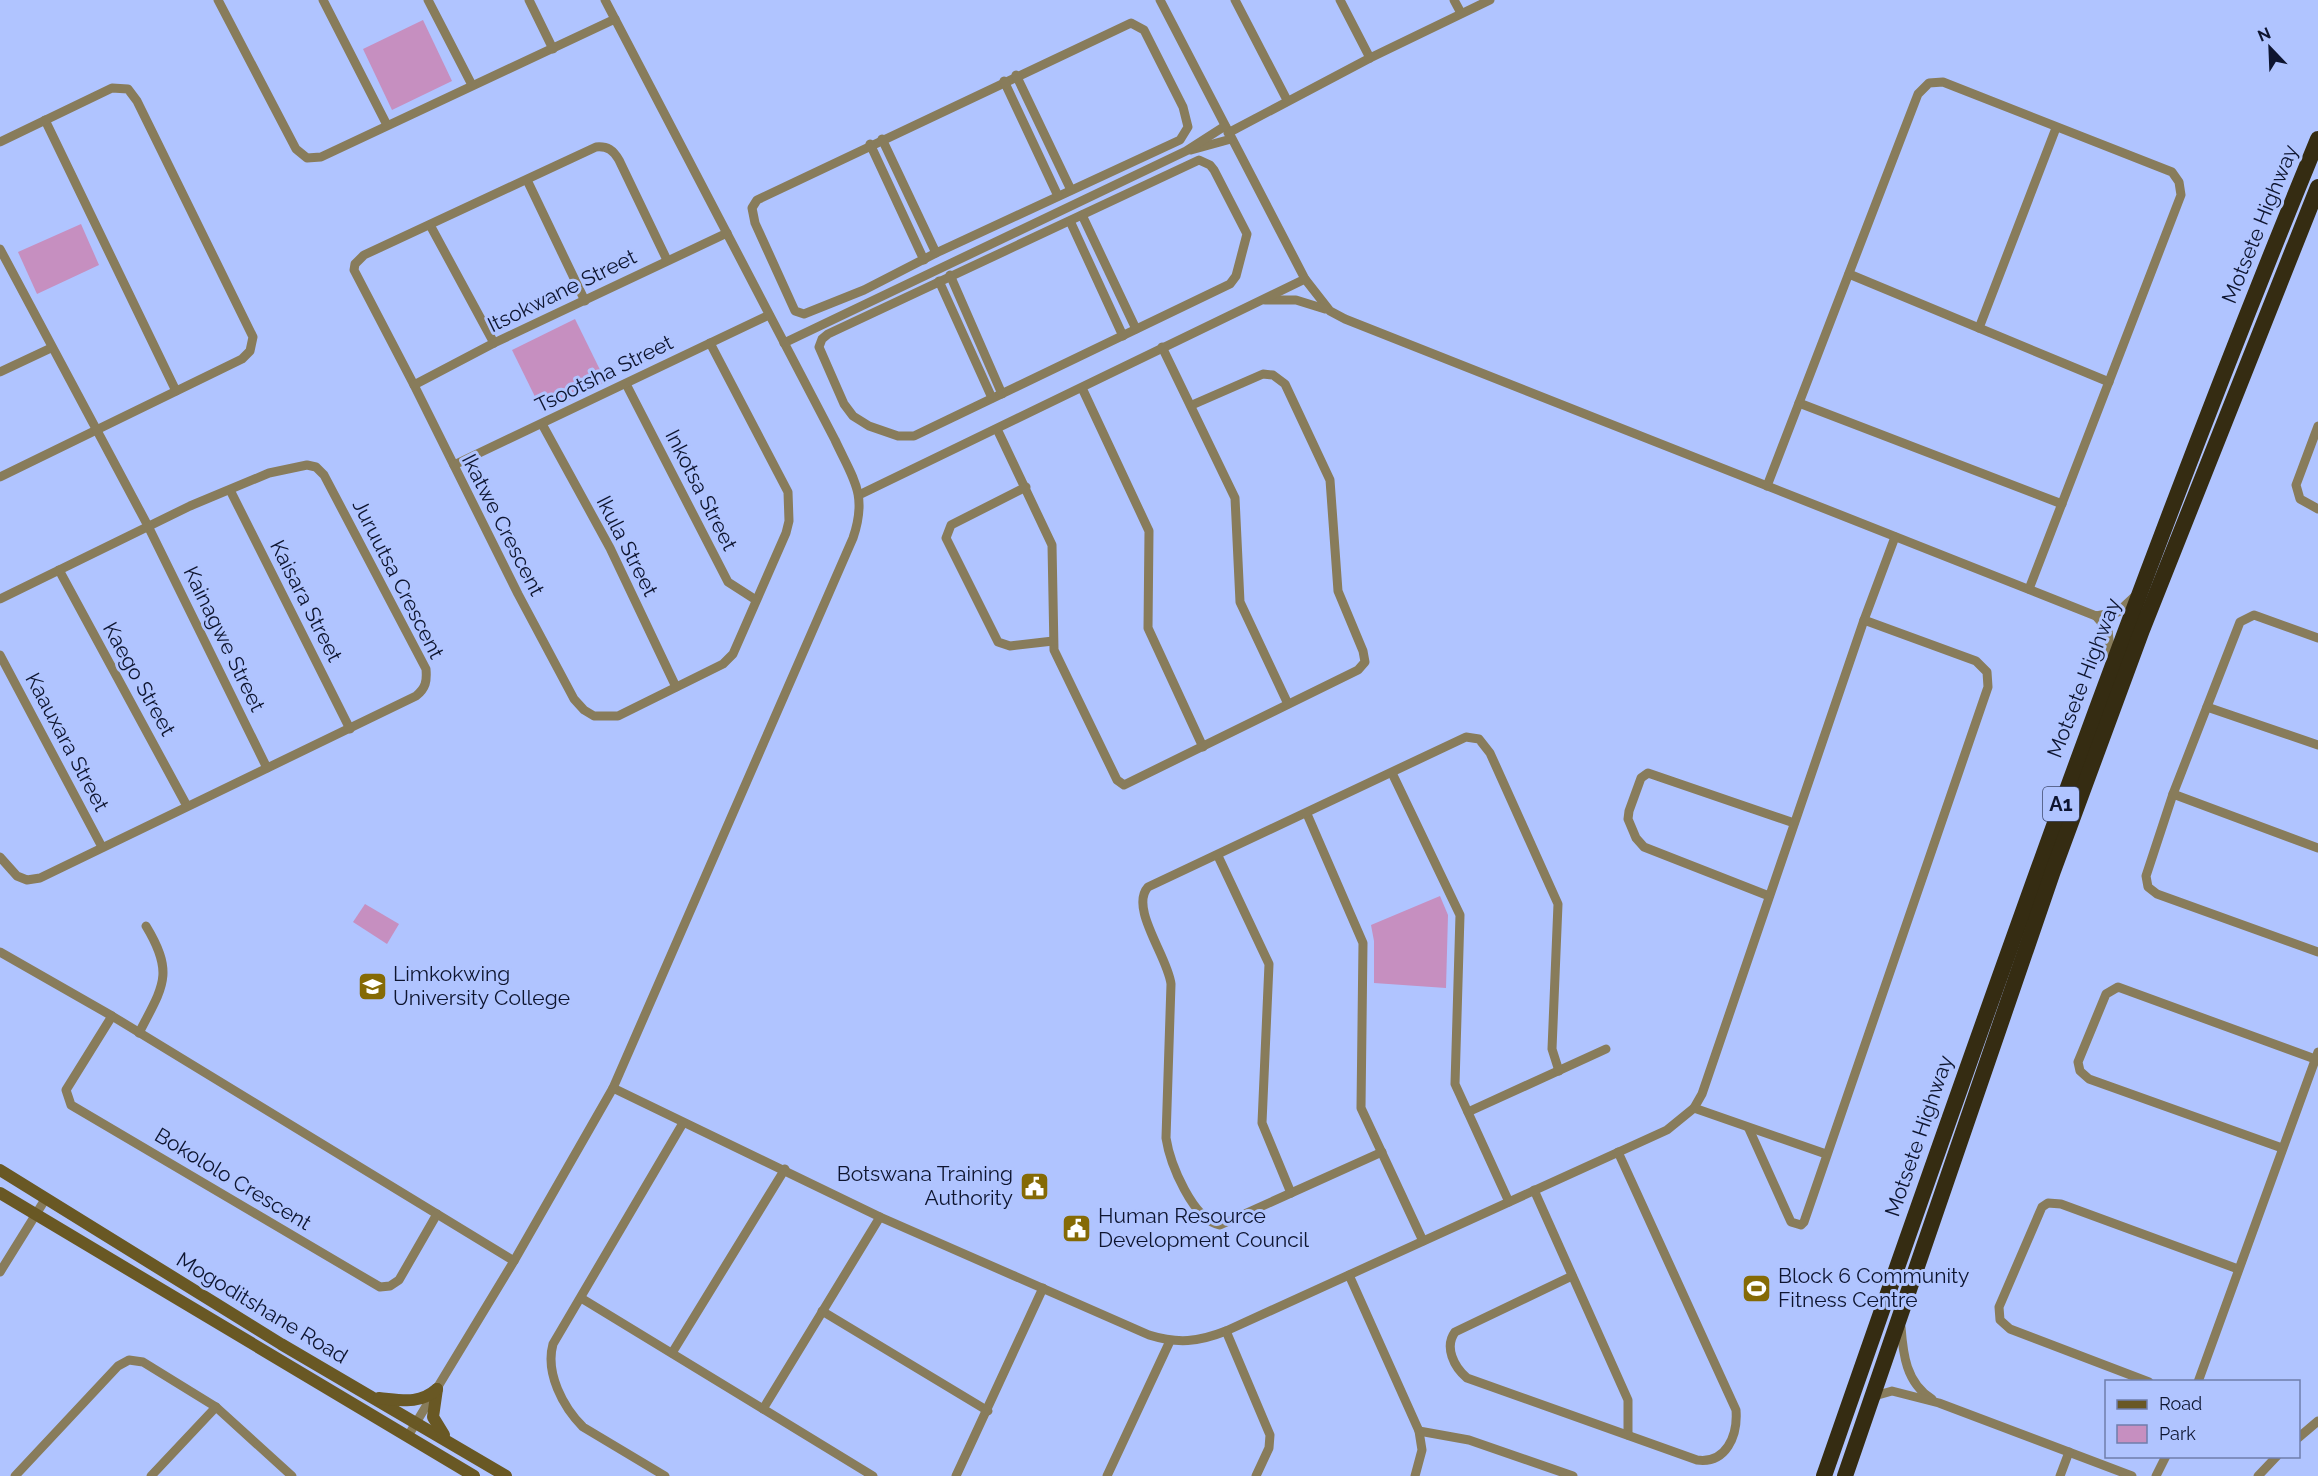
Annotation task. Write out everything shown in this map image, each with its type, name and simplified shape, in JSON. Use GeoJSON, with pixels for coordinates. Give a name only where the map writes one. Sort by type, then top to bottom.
{"type":"FeatureCollection","features":[{"type":"Feature","properties":{"kind":"highway","name":"Motsete Highway"},"geometry":{"type":"LineString","coordinates":[[1824,1476],[2034,876],[2142,587],[2318,139]]}},
{"type":"Feature","properties":{"kind":"highway","name":"Motsete Highway"},"geometry":{"type":"LineString","coordinates":[[1845,1476],[2052,872],[2142,630],[2318,187]]}},
{"type":"Feature","properties":{"kind":"main road","name":"Mogoditshane Road"},"geometry":{"type":"LineString","coordinates":[[0,1170],[281,1344],[418,1422],[506,1476]]}},
{"type":"Feature","properties":{"kind":"main road","name":"Mogoditshane Road"},"geometry":{"type":"LineString","coordinates":[[0,1193],[474,1476]]}},
{"type":"Feature","properties":{"kind":"main road"},"geometry":{"type":"LineString","coordinates":[[375,1398],[414,1401],[428,1397],[437,1389]]}},
{"type":"Feature","properties":{"kind":"main road"},"geometry":{"type":"LineString","coordinates":[[437,1389],[433,1417],[447,1440]]}},
{"type":"Feature","properties":{"kind":"street"},"geometry":{"type":"LineString","coordinates":[[218,0],[301,155],[307,158],[321,157],[615,19]]}},
{"type":"Feature","properties":{"kind":"street"},"geometry":{"type":"LineString","coordinates":[[323,0],[387,125]]}},
{"type":"Feature","properties":{"kind":"street"},"geometry":{"type":"LineString","coordinates":[[428,0],[472,85]]}},
{"type":"Feature","properties":{"kind":"street"},"geometry":{"type":"LineString","coordinates":[[528,0],[553,49]]}},
{"type":"Feature","properties":{"kind":"street"},"geometry":{"type":"LineString","coordinates":[[408,1436],[613,1088],[853,538],[861,494],[605,0]]}},
{"type":"Feature","properties":{"kind":"street"},"geometry":{"type":"LineString","coordinates":[[1160,0],[1305,279],[1330,310]]}},
{"type":"Feature","properties":{"kind":"street"},"geometry":{"type":"LineString","coordinates":[[1235,0],[1287,100]]}},
{"type":"Feature","properties":{"kind":"street"},"geometry":{"type":"LineString","coordinates":[[1340,0],[1370,58]]}},
{"type":"Feature","properties":{"kind":"street"},"geometry":{"type":"LineString","coordinates":[[1454,0],[1461,13]]}},
{"type":"Feature","properties":{"kind":"street"},"geometry":{"type":"LineString","coordinates":[[784,343],[1228,132],[1370,58],[1490,0]]}},
{"type":"Feature","properties":{"kind":"street"},"geometry":{"type":"LineString","coordinates":[[1136,23],[1142,26],[1183,108],[1188,127],[1180,140],[936,253],[864,290],[804,314],[795,310],[776,274],[752,208],[757,200],[1004,81],[1125,25],[1136,23]]}},
{"type":"Feature","properties":{"kind":"street"},"geometry":{"type":"LineString","coordinates":[[1016,75],[1071,190]]}},
{"type":"Feature","properties":{"kind":"street"},"geometry":{"type":"LineString","coordinates":[[1004,81],[1058,196]]}},
{"type":"Feature","properties":{"kind":"street"},"geometry":{"type":"LineString","coordinates":[[1767,486],[1923,88],[1936,81],[1943,82],[2172,172],[2181,195],[2029,589]]}},
{"type":"Feature","properties":{"kind":"street"},"geometry":{"type":"LineString","coordinates":[[0,142],[112,88],[128,89],[137,101],[253,336],[247,355],[0,477]]}},
{"type":"Feature","properties":{"kind":"street"},"geometry":{"type":"LineString","coordinates":[[45,120],[176,391]]}},
{"type":"Feature","properties":{"kind":"street"},"geometry":{"type":"LineString","coordinates":[[1979,328],[2056,128]]}},
{"type":"Feature","properties":{"kind":"street"},"geometry":{"type":"LineString","coordinates":[[1186,151],[1228,132]]}},
{"type":"Feature","properties":{"kind":"street"},"geometry":{"type":"LineString","coordinates":[[882,139],[936,253]]}},
{"type":"Feature","properties":{"kind":"street"},"geometry":{"type":"LineString","coordinates":[[870,144],[924,260]]}},
{"type":"Feature","properties":{"kind":"street","name":"Ikatwe Crescent"},"geometry":{"type":"LineString","coordinates":[[667,260],[619,160],[609,148],[596,147],[364,255],[355,264],[354,270],[518,594],[574,699],[584,710],[594,716],[618,716],[729,660],[786,533],[790,514],[788,492],[710,344]]}},
{"type":"Feature","properties":{"kind":"street"},"geometry":{"type":"LineString","coordinates":[[1204,161],[1214,170],[1245,229],[1246,240],[1236,276],[1230,284],[909,437],[860,422],[844,404],[821,352],[819,342],[828,334],[1082,215],[1193,162],[1204,161]]}},
{"type":"Feature","properties":{"kind":"street"},"geometry":{"type":"LineString","coordinates":[[1133,162],[1144,185]]}},
{"type":"Feature","properties":{"kind":"street"},"geometry":{"type":"LineString","coordinates":[[527,180],[585,301]]}},
{"type":"Feature","properties":{"kind":"street"},"geometry":{"type":"LineString","coordinates":[[1082,215],[1136,329]]}},
{"type":"Feature","properties":{"kind":"street"},"geometry":{"type":"LineString","coordinates":[[1070,221],[1124,336]]}},
{"type":"Feature","properties":{"kind":"street"},"geometry":{"type":"LineString","coordinates":[[430,225],[494,343]]}},
{"type":"Feature","properties":{"kind":"street"},"geometry":{"type":"LineString","coordinates":[[998,225],[1010,248]]}},
{"type":"Feature","properties":{"kind":"street","name":"Itsokwane Street"},"geometry":{"type":"LineString","coordinates":[[414,385],[494,343],[727,233]]}},
{"type":"Feature","properties":{"kind":"street","name":"Kainagwe Street"},"geometry":{"type":"LineString","coordinates":[[0,249],[4,267],[148,526],[267,768]]}},
{"type":"Feature","properties":{"kind":"street"},"geometry":{"type":"LineString","coordinates":[[1849,274],[2109,382]]}},
{"type":"Feature","properties":{"kind":"street"},"geometry":{"type":"LineString","coordinates":[[950,275],[997,396]]}},
{"type":"Feature","properties":{"kind":"street"},"geometry":{"type":"LineString","coordinates":[[861,494],[1082,388],[1162,346],[1305,279]]}},
{"type":"Feature","properties":{"kind":"street"},"geometry":{"type":"LineString","coordinates":[[939,281],[997,396]]}},
{"type":"Feature","properties":{"kind":"street"},"geometry":{"type":"LineString","coordinates":[[864,290],[874,312]]}},
{"type":"Feature","properties":{"kind":"street"},"geometry":{"type":"LineString","coordinates":[[1262,300],[1296,300],[1330,310],[1356,323],[2096,616],[2108,630],[2111,670]]}},
{"type":"Feature","properties":{"kind":"street","name":"Tsootsha Street"},"geometry":{"type":"LineString","coordinates":[[454,465],[768,315]]}},
{"type":"Feature","properties":{"kind":"street"},"geometry":{"type":"LineString","coordinates":[[1162,346],[1235,498],[1242,609],[1288,704]]}},
{"type":"Feature","properties":{"kind":"street"},"geometry":{"type":"LineString","coordinates":[[0,372],[51,348]]}},
{"type":"Feature","properties":{"kind":"street"},"geometry":{"type":"LineString","coordinates":[[997,429],[1026,487],[1054,553],[1053,641],[1057,657],[1120,785],[1203,747],[1358,670],[1365,662],[1363,651],[1338,591],[1330,480],[1280,378],[1263,374],[1253,377],[1192,405]]}},
{"type":"Feature","properties":{"kind":"street","name":"Inkotsa Street"},"geometry":{"type":"LineString","coordinates":[[626,384],[728,582],[756,600]]}},
{"type":"Feature","properties":{"kind":"street"},"geometry":{"type":"LineString","coordinates":[[1082,388],[1149,531],[1148,628],[1203,747]]}},
{"type":"Feature","properties":{"kind":"street"},"geometry":{"type":"LineString","coordinates":[[1799,403],[2062,504]]}},
{"type":"Feature","properties":{"kind":"street","name":"Ikula Street"},"geometry":{"type":"LineString","coordinates":[[542,424],[610,548],[676,687]]}},
{"type":"Feature","properties":{"kind":"street"},"geometry":{"type":"LineString","coordinates":[[2318,426],[2296,485],[2300,499],[2318,509]]}},
{"type":"Feature","properties":{"kind":"street","name":"Juruutsa Crescent"},"geometry":{"type":"LineString","coordinates":[[0,599],[148,526],[269,473],[297,466],[316,468],[324,475],[426,669],[426,686],[417,696],[49,874],[27,880],[17,876],[0,857]]}},
{"type":"Feature","properties":{"kind":"street"},"geometry":{"type":"LineString","coordinates":[[1026,487],[951,525],[946,538],[998,642],[1010,646],[1053,641]]}},
{"type":"Feature","properties":{"kind":"street","name":"Kaisara Street"},"geometry":{"type":"LineString","coordinates":[[230,490],[350,729]]}},
{"type":"Feature","properties":{"kind":"street"},"geometry":{"type":"LineString","coordinates":[[613,1088],[683,1123],[785,1169],[880,1217],[1149,1335],[1170,1341],[1188,1342],[1226,1331],[1667,1130],[1694,1108],[1702,1094],[1864,620],[1895,537]]}},
{"type":"Feature","properties":{"kind":"street","name":"Kaego Street"},"geometry":{"type":"LineString","coordinates":[[59,570],[187,806]]}},
{"type":"Feature","properties":{"kind":"street"},"geometry":{"type":"LineString","coordinates":[[2096,616],[2118,612],[2142,587]]}},
{"type":"Feature","properties":{"kind":"street"},"geometry":{"type":"LineString","coordinates":[[2318,638],[2262,617],[2246,617],[2240,622],[2173,794],[2146,876],[2151,891],[2318,952]]}},
{"type":"Feature","properties":{"kind":"street"},"geometry":{"type":"LineString","coordinates":[[1749,1129],[1791,1222],[1796,1226],[1804,1222],[1989,679],[1983,666],[1976,661],[1864,620]]}},
{"type":"Feature","properties":{"kind":"street","name":"Kaauxara Street"},"geometry":{"type":"LineString","coordinates":[[0,655],[102,847]]}},
{"type":"Feature","properties":{"kind":"street"},"geometry":{"type":"LineString","coordinates":[[2207,707],[2318,745]]}},
{"type":"Feature","properties":{"kind":"street"},"geometry":{"type":"LineString","coordinates":[[1382,1152],[1220,1225],[1210,1223],[1196,1211],[1168,1149],[1170,977],[1143,911],[1142,897],[1148,887],[1218,856],[1466,737],[1479,739],[1490,753],[1558,904],[1552,1053],[1559,1071]]}},
{"type":"Feature","properties":{"kind":"street"},"geometry":{"type":"LineString","coordinates":[[1769,896],[1644,847],[1631,829],[1629,812],[1641,778],[1648,772],[1794,823]]}},
{"type":"Feature","properties":{"kind":"street"},"geometry":{"type":"LineString","coordinates":[[1392,773],[1460,915],[1454,1078],[1509,1202]]}},
{"type":"Feature","properties":{"kind":"street"},"geometry":{"type":"LineString","coordinates":[[2173,794],[2318,848]]}},
{"type":"Feature","properties":{"kind":"street"},"geometry":{"type":"LineString","coordinates":[[1307,814],[1363,939],[1360,1108],[1423,1241]]}},
{"type":"Feature","properties":{"kind":"street"},"geometry":{"type":"LineString","coordinates":[[1218,856],[1269,964],[1262,1123],[1291,1193]]}},
{"type":"Feature","properties":{"kind":"street"},"geometry":{"type":"LineString","coordinates":[[139,1033],[154,1004],[164,976],[164,959],[146,926]]}},
{"type":"Feature","properties":{"kind":"street"},"geometry":{"type":"LineString","coordinates":[[0,952],[112,1016],[513,1261]]}},
{"type":"Feature","properties":{"kind":"street"},"geometry":{"type":"LineString","coordinates":[[2199,1380],[2317,1056],[2118,987],[2106,994],[2078,1062],[2080,1071],[2089,1079],[2282,1148]]}},
{"type":"Feature","properties":{"kind":"street","name":"Bokololo Crescent"},"geometry":{"type":"LineString","coordinates":[[112,1016],[66,1090],[71,1105],[380,1287],[390,1286],[399,1280],[437,1214]]}},
{"type":"Feature","properties":{"kind":"street"},"geometry":{"type":"LineString","coordinates":[[1468,1112],[1606,1049]]}},
{"type":"Feature","properties":{"kind":"street"},"geometry":{"type":"LineString","coordinates":[[1694,1108],[1826,1154]]}},
{"type":"Feature","properties":{"kind":"street"},"geometry":{"type":"LineString","coordinates":[[664,1476],[583,1427],[566,1407],[550,1365],[550,1353],[683,1123]]}},
{"type":"Feature","properties":{"kind":"street"},"geometry":{"type":"LineString","coordinates":[[1572,1276],[1455,1332],[1450,1339],[1453,1360],[1459,1371],[1467,1378],[1707,1461],[1727,1449],[1737,1420],[1736,1410],[1618,1152]]}},
{"type":"Feature","properties":{"kind":"street"},"geometry":{"type":"LineString","coordinates":[[672,1353],[785,1169]]}},
{"type":"Feature","properties":{"kind":"street"},"geometry":{"type":"LineString","coordinates":[[1534,1190],[1628,1400],[1628,1435]]}},
{"type":"Feature","properties":{"kind":"street"},"geometry":{"type":"LineString","coordinates":[[0,1272],[46,1198]]}},
{"type":"Feature","properties":{"kind":"street"},"geometry":{"type":"LineString","coordinates":[[2144,1380],[2010,1329],[2000,1320],[1999,1306],[2042,1207],[2048,1203],[2061,1204],[2238,1269]]}},
{"type":"Feature","properties":{"kind":"street"},"geometry":{"type":"LineString","coordinates":[[763,1409],[880,1217]]}},
{"type":"Feature","properties":{"kind":"street"},"geometry":{"type":"LineString","coordinates":[[1349,1275],[1419,1431],[1422,1450],[1415,1476]]}},
{"type":"Feature","properties":{"kind":"street"},"geometry":{"type":"LineString","coordinates":[[956,1476],[1043,1288]]}},
{"type":"Feature","properties":{"kind":"street"},"geometry":{"type":"LineString","coordinates":[[581,1298],[873,1476]]}},
{"type":"Feature","properties":{"kind":"street"},"geometry":{"type":"LineString","coordinates":[[822,1311],[988,1411]]}},
{"type":"Feature","properties":{"kind":"street"},"geometry":{"type":"LineString","coordinates":[[1901,1317],[1904,1357],[1909,1371],[1924,1394],[1939,1403]]}},
{"type":"Feature","properties":{"kind":"street"},"geometry":{"type":"LineString","coordinates":[[1226,1331],[1270,1436],[1269,1448],[1256,1476]]}},
{"type":"Feature","properties":{"kind":"street"},"geometry":{"type":"LineString","coordinates":[[1107,1476],[1170,1341]]}},
{"type":"Feature","properties":{"kind":"street"},"geometry":{"type":"LineString","coordinates":[[15,1476],[125,1361],[143,1362],[216,1407],[290,1476]]}},
{"type":"Feature","properties":{"kind":"street"},"geometry":{"type":"LineString","coordinates":[[1870,1403],[1878,1395],[1892,1391],[1939,1403],[2132,1476]]}},
{"type":"Feature","properties":{"kind":"street"},"geometry":{"type":"LineString","coordinates":[[151,1476],[216,1407]]}},
{"type":"Feature","properties":{"kind":"street"},"geometry":{"type":"LineString","coordinates":[[2300,1436],[2318,1421]]}},
{"type":"Feature","properties":{"kind":"street"},"geometry":{"type":"LineString","coordinates":[[1419,1431],[1469,1440],[1573,1476]]}},
{"type":"Feature","properties":{"kind":"street"},"geometry":{"type":"LineString","coordinates":[[2060,1476],[2069,1452]]}},
{"type":"Feature","properties":{"kind":"street"},"geometry":{"type":"LineString","coordinates":[[2156,1476],[2165,1458]]}},
{"type":"Feature","properties":{"kind":"street"},"geometry":{"type":"LineString","coordinates":[[2258,1476],[2275,1458]]}},
{"type":"Feature","properties":{"kind":"green space"},"geometry":{"type":"Polygon","coordinates":[[[423,20],[452,81],[392,110],[363,49],[423,20]]]}},
{"type":"Feature","properties":{"kind":"green space"},"geometry":{"type":"Polygon","coordinates":[[[81,224],[99,265],[37,294],[18,252],[81,224]]]}},
{"type":"Feature","properties":{"kind":"green space"},"geometry":{"type":"Polygon","coordinates":[[[575,319],[606,382],[543,413],[512,350],[575,319]]]}},
{"type":"Feature","properties":{"kind":"green space"},"geometry":{"type":"Polygon","coordinates":[[[1440,896],[1448,915],[1446,988],[1374,983],[1374,941],[1371,925],[1440,896]]]}},
{"type":"Feature","properties":{"kind":"green space"},"geometry":{"type":"Polygon","coordinates":[[[365,904],[399,924],[387,944],[353,922],[365,904]]]}},
{"type":"Feature","properties":{"kind":"place","name":"Limkokwing University College"},"geometry":{"type":"Point","coordinates":[372,986]}},
{"type":"Feature","properties":{"kind":"place","name":"Botswana Training Authority"},"geometry":{"type":"Point","coordinates":[1034,1186]}},
{"type":"Feature","properties":{"kind":"place","name":"Human Resource Development Council"},"geometry":{"type":"Point","coordinates":[1077,1228]}},
{"type":"Feature","properties":{"kind":"place","name":"Block 6 Community Fitness Centre"},"geometry":{"type":"Point","coordinates":[1757,1288]}}]}
